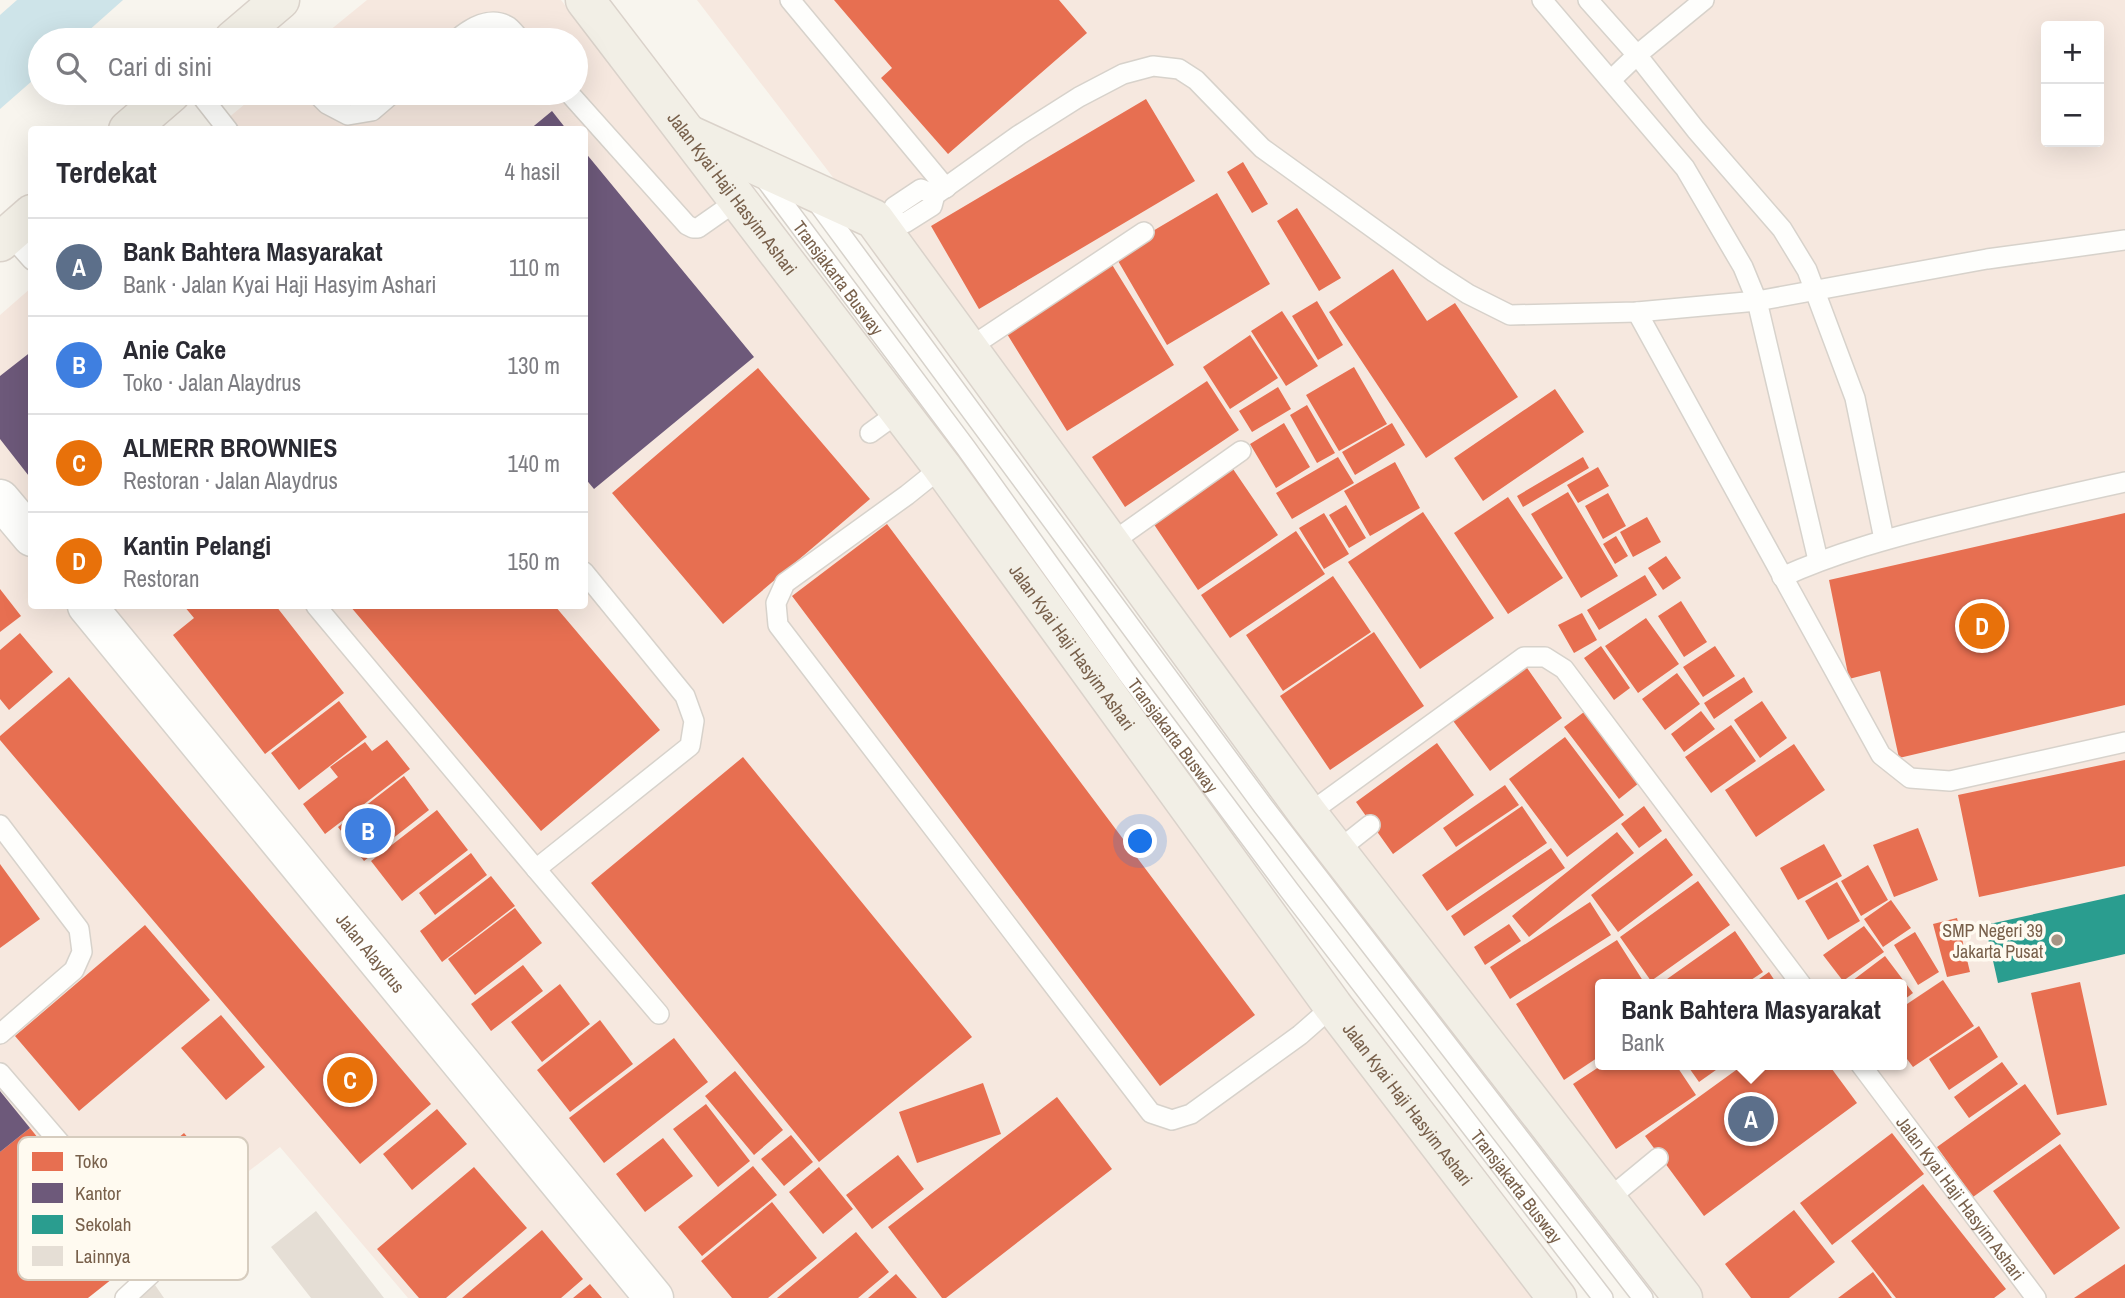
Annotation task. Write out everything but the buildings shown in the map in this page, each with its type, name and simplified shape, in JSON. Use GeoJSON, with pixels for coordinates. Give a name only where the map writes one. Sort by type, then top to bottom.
{"type":"FeatureCollection","features":[{"type":"Feature","properties":{"kind":"main road","name":"Jalan Kyai Haji Hasyim Ashari"},"geometry":{"type":"LineString","coordinates":[[585,0],[738,200],[885,422],[942,467],[1334,1006],[1557,1298]]}},
{"type":"Feature","properties":{"kind":"main road"},"geometry":{"type":"LineString","coordinates":[[133,126],[157,105]]}},
{"type":"Feature","properties":{"kind":"main road"},"geometry":{"type":"LineString","coordinates":[[687,134],[881,223],[1308,814],[1683,1298]]}},
{"type":"Feature","properties":{"kind":"street"},"geometry":{"type":"LineString","coordinates":[[0,499],[28,532]]}},
{"type":"Feature","properties":{"kind":"street","name":"Jalan Alaydrus"},"geometry":{"type":"LineString","coordinates":[[90,609],[654,1298]]}},
{"type":"Feature","properties":{"kind":"lane"},"geometry":{"type":"LineString","coordinates":[[790,0],[941,191]]}},
{"type":"Feature","properties":{"kind":"lane"},"geometry":{"type":"LineString","coordinates":[[1542,0],[1685,168],[1743,267],[1757,301],[1818,560]]}},
{"type":"Feature","properties":{"kind":"lane"},"geometry":{"type":"LineString","coordinates":[[1588,0],[1782,229],[1807,270],[1855,398],[1884,539]]}},
{"type":"Feature","properties":{"kind":"lane"},"geometry":{"type":"LineString","coordinates":[[1611,80],[1704,0]]}},
{"type":"Feature","properties":{"kind":"lane"},"geometry":{"type":"LineString","coordinates":[[475,28],[483,23],[497,23],[510,28]]}},
{"type":"Feature","properties":{"kind":"lane"},"geometry":{"type":"LineString","coordinates":[[881,223],[905,223],[932,206],[941,191],[1019,135],[1079,97],[1123,74],[1153,66],[1179,69],[1196,80],[1262,148],[1434,272],[1468,294],[1510,315],[1637,312],[1757,301],[1987,259],[2125,240]]}},
{"type":"Feature","properties":{"kind":"lane"},"geometry":{"type":"LineString","coordinates":[[208,105],[225,126]]}},
{"type":"Feature","properties":{"kind":"lane"},"geometry":{"type":"LineString","coordinates":[[329,105],[348,116],[372,111],[379,105]]}},
{"type":"Feature","properties":{"kind":"lane"},"geometry":{"type":"LineString","coordinates":[[580,105],[687,225],[698,228],[738,200]]}},
{"type":"Feature","properties":{"kind":"lane","name":"Transjakarta Busway"},"geometry":{"type":"LineString","coordinates":[[754,165],[958,437],[1119,662],[1289,890],[1603,1298]]}},
{"type":"Feature","properties":{"kind":"lane","name":"Transjakarta Busway"},"geometry":{"type":"LineString","coordinates":[[808,190],[1263,806],[1643,1298]]}},
{"type":"Feature","properties":{"kind":"lane"},"geometry":{"type":"LineString","coordinates":[[969,348],[1144,232]]}},
{"type":"Feature","properties":{"kind":"lane"},"geometry":{"type":"LineString","coordinates":[[1637,312],[1881,755],[1910,778],[1950,781],[2125,742]]}},
{"type":"Feature","properties":{"kind":"lane"},"geometry":{"type":"LineString","coordinates":[[1111,543],[1241,451]]}},
{"type":"Feature","properties":{"kind":"lane"},"geometry":{"type":"LineString","coordinates":[[942,467],[908,495],[785,583],[776,603],[778,625],[1151,1113],[1172,1119],[1191,1114],[1300,1035],[1334,1006]]}},
{"type":"Feature","properties":{"kind":"lane"},"geometry":{"type":"LineString","coordinates":[[1782,578],[1818,560],[1884,539],[2125,482]]}},
{"type":"Feature","properties":{"kind":"lane"},"geometry":{"type":"LineString","coordinates":[[536,869],[690,746],[694,721],[685,696],[588,577]]}},
{"type":"Feature","properties":{"kind":"lane"},"geometry":{"type":"LineString","coordinates":[[319,609],[659,1014]]}},
{"type":"Feature","properties":{"kind":"lane"},"geometry":{"type":"LineString","coordinates":[[1308,814],[1524,657],[1545,657],[1564,669],[1797,979]]}},
{"type":"Feature","properties":{"kind":"lane"},"geometry":{"type":"LineString","coordinates":[[0,825],[79,929],[82,952],[74,970],[0,1034]]}},
{"type":"Feature","properties":{"kind":"lane"},"geometry":{"type":"LineString","coordinates":[[1337,851],[1370,825]]}},
{"type":"Feature","properties":{"kind":"lane","name":"Jalan Kyai Haji Hasyim Ashari"},"geometry":{"type":"LineString","coordinates":[[1865,1070],[2036,1298]]}},
{"type":"Feature","properties":{"kind":"lane"},"geometry":{"type":"LineString","coordinates":[[0,1073],[55,1137]]}},
{"type":"Feature","properties":{"kind":"lane"},"geometry":{"type":"LineString","coordinates":[[1607,1200],[1658,1158]]}},
{"type":"Feature","properties":{"kind":"lane"},"geometry":{"type":"LineString","coordinates":[[125,1298],[144,1280]]}},
{"type":"Feature","properties":{"kind":"shaded area"},"geometry":{"type":"Polygon","coordinates":[[[17,0],[123,0],[92,28],[28,28],[28,84],[0,109],[0,15],[17,0]]]}},
{"type":"Feature","properties":{"kind":"shaded area"},"geometry":{"type":"Polygon","coordinates":[[[367,0],[561,0],[583,28],[333,28],[367,0]]]}},
{"type":"Feature","properties":{"kind":"shaded area"},"geometry":{"type":"Polygon","coordinates":[[[697,0],[2125,0],[2125,1298],[1692,1298],[697,0]]]}},
{"type":"Feature","properties":{"kind":"shaded area"},"geometry":{"type":"Polygon","coordinates":[[[588,35],[1564,1298],[408,1298],[280,1147],[248,1172],[248,1137],[18,1137],[18,1280],[108,1280],[85,1298],[0,1298],[0,315],[28,291],[28,609],[588,609],[588,126],[219,126],[244,105],[588,105],[588,35]]]}},
{"type":"Feature","properties":{"kind":"place","name":"Kantin Pelangi"},"geometry":{"type":"Point","coordinates":[1982,626]}},
{"type":"Feature","properties":{"kind":"place","name":"Anie Cake"},"geometry":{"type":"Point","coordinates":[368,831]}},
{"type":"Feature","properties":{"kind":"place","name":"SMP Negeri 39 Jakarta Pusat"},"geometry":{"type":"Point","coordinates":[2057,940]}},
{"type":"Feature","properties":{"kind":"place","name":"ALMERR BROWNIES"},"geometry":{"type":"Point","coordinates":[350,1080]}},
{"type":"Feature","properties":{"kind":"place","name":"Bank Bahtera Masyarakat"},"geometry":{"type":"Point","coordinates":[1751,1119]}}]}
